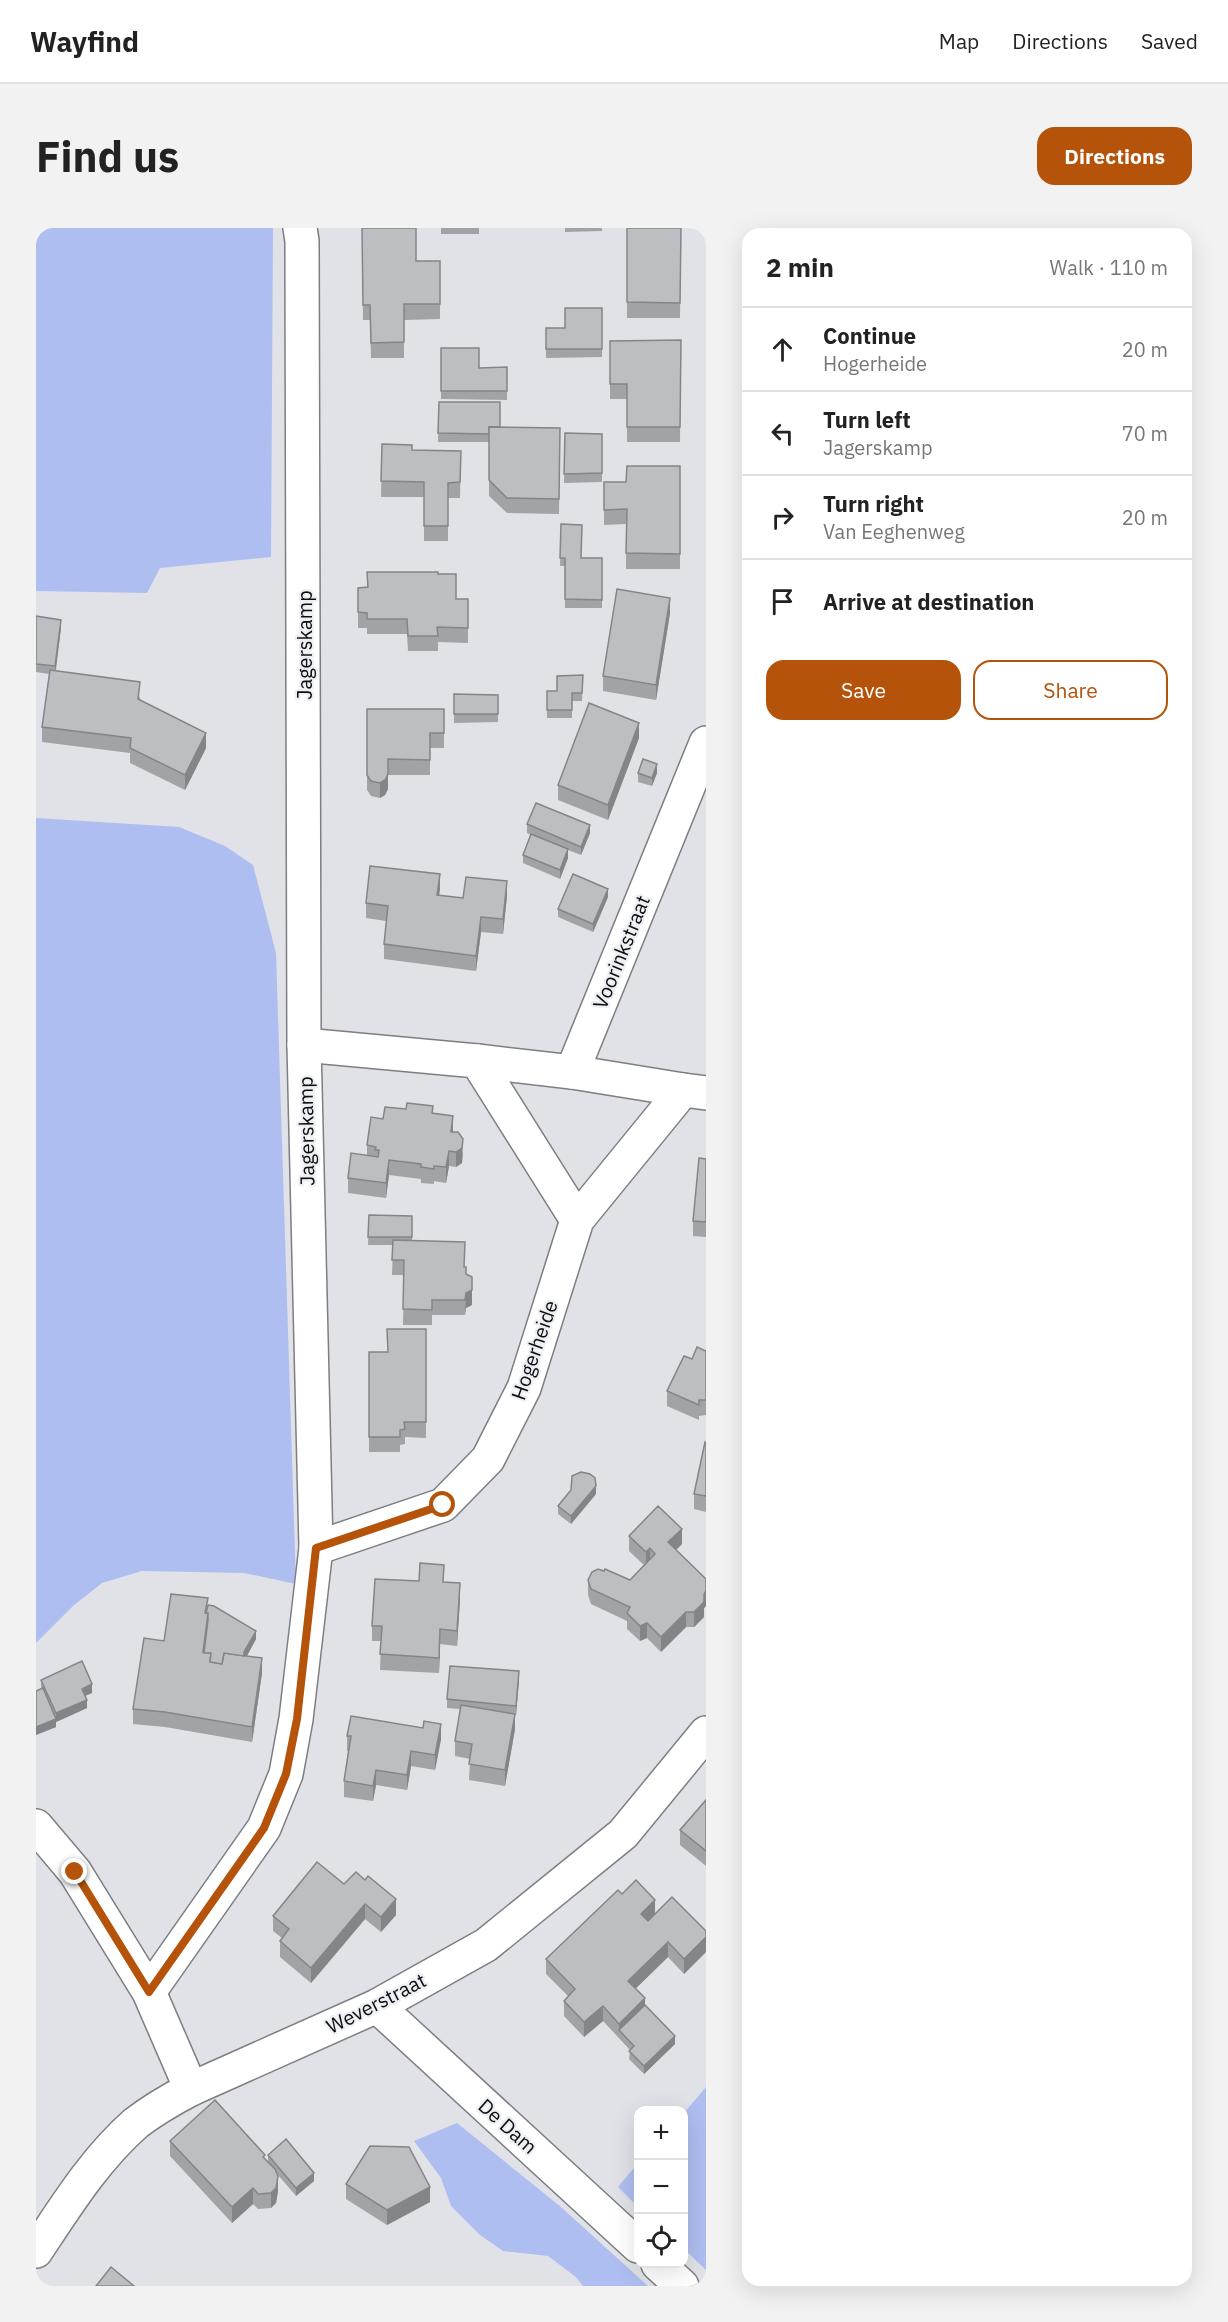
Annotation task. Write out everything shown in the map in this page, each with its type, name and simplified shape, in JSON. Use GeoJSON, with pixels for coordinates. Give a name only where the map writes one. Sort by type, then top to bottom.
{"type":"FeatureCollection","features":[{"type":"Feature","properties":{"kind":"street","name":"Jagerskamp"},"geometry":{"type":"LineString","coordinates":[[149,1992],[264,1828],[286,1774],[297,1719],[316,1548],[304,1045],[303,301],[300,228]]}},
{"type":"Feature","properties":{"kind":"street","name":"Voorinkstraat"},"geometry":{"type":"LineString","coordinates":[[572,1072],[706,743]]}},
{"type":"Feature","properties":{"kind":"street"},"geometry":{"type":"LineString","coordinates":[[304,1045],[572,1072]]}},
{"type":"Feature","properties":{"kind":"street"},"geometry":{"type":"LineString","coordinates":[[477,1061],[577,1220]]}},
{"type":"Feature","properties":{"kind":"street","name":"Hogerheide"},"geometry":{"type":"LineString","coordinates":[[572,1072],[694,1091]]}},
{"type":"Feature","properties":{"kind":"street","name":"Hogerheide"},"geometry":{"type":"LineString","coordinates":[[316,1548],[443,1505],[488,1459],[524,1388],[577,1220],[694,1091]]}},
{"type":"Feature","properties":{"kind":"street","name":"Weverstraat"},"geometry":{"type":"LineString","coordinates":[[36,2251],[84,2180],[109,2150],[137,2123],[191,2089],[377,2006],[486,1945],[623,1834],[706,1733]]}},
{"type":"Feature","properties":{"kind":"street"},"geometry":{"type":"LineString","coordinates":[[36,1826],[75,1872],[149,1992],[191,2089]]}},
{"type":"Feature","properties":{"kind":"street","name":"De Dam"},"geometry":{"type":"LineString","coordinates":[[377,2006],[634,2241]]}},
{"type":"Feature","properties":{"kind":"street"},"geometry":{"type":"LineString","coordinates":[[662,2268],[682,2286]]}},
{"type":"Feature","properties":{"kind":"shaded area"},"geometry":{"type":"Polygon","coordinates":[[[36,228],[273,228],[271,557],[160,568],[147,593],[36,591],[36,228]]]}},
{"type":"Feature","properties":{"kind":"shaded area"},"geometry":{"type":"Polygon","coordinates":[[[36,818],[179,827],[225,846],[253,865],[276,953],[296,1584],[244,1573],[142,1571],[102,1583],[73,1606],[36,1643],[36,818]]]}},
{"type":"Feature","properties":{"kind":"shaded area"},"geometry":{"type":"Polygon","coordinates":[[[706,2087],[706,2270],[688,2253],[688,2108],[706,2087]]]}},
{"type":"Feature","properties":{"kind":"shaded area"},"geometry":{"type":"Polygon","coordinates":[[[457,2123],[561,2207],[648,2286],[583,2286],[576,2277],[548,2256],[503,2251],[480,2235],[451,2206],[441,2178],[414,2141],[457,2123]]]}},
{"type":"Feature","properties":{"kind":"shaded area"},"geometry":{"type":"Polygon","coordinates":[[[634,2168],[634,2203],[618,2187],[634,2168]]]}},
{"type":"Feature","properties":{"kind":"building"},"geometry":{"type":"Polygon","coordinates":[[[362,228],[416,228],[416,261],[440,261],[440,304],[404,304],[404,342],[371,343],[370,305],[363,305],[362,228]]]}},
{"type":"Feature","properties":{"kind":"building"},"geometry":{"type":"Polygon","coordinates":[[[627,228],[681,228],[680,303],[627,302],[627,228]]]}},
{"type":"Feature","properties":{"kind":"building"},"geometry":{"type":"Polygon","coordinates":[[[565,308],[602,308],[602,349],[546,349],[546,328],[565,328],[565,308]]]}},
{"type":"Feature","properties":{"kind":"building"},"geometry":{"type":"Polygon","coordinates":[[[681,340],[680,427],[627,427],[627,384],[610,384],[610,341],[681,340]]]}},
{"type":"Feature","properties":{"kind":"building"},"geometry":{"type":"Polygon","coordinates":[[[441,348],[479,348],[479,368],[507,367],[507,391],[441,391],[441,348]]]}},
{"type":"Feature","properties":{"kind":"building"},"geometry":{"type":"Polygon","coordinates":[[[439,402],[500,402],[500,427],[489,427],[489,434],[438,433],[439,402]]]}},
{"type":"Feature","properties":{"kind":"building"},"geometry":{"type":"Polygon","coordinates":[[[489,427],[560,428],[559,499],[507,498],[489,480],[489,427]]]}},
{"type":"Feature","properties":{"kind":"building"},"geometry":{"type":"Polygon","coordinates":[[[565,433],[602,434],[602,473],[564,474],[565,433]]]}},
{"type":"Feature","properties":{"kind":"building"},"geometry":{"type":"Polygon","coordinates":[[[382,444],[412,445],[412,450],[461,451],[460,482],[448,483],[448,526],[424,526],[424,482],[381,481],[382,444]]]}},
{"type":"Feature","properties":{"kind":"building"},"geometry":{"type":"Polygon","coordinates":[[[627,466],[680,466],[680,554],[626,553],[627,509],[604,510],[604,482],[626,482],[627,466]]]}},
{"type":"Feature","properties":{"kind":"building"},"geometry":{"type":"Polygon","coordinates":[[[561,524],[582,525],[581,558],[602,558],[602,600],[565,599],[565,558],[560,558],[561,524]]]}},
{"type":"Feature","properties":{"kind":"building"},"geometry":{"type":"Polygon","coordinates":[[[367,572],[456,574],[456,599],[468,599],[468,628],[437,627],[438,636],[408,636],[407,619],[367,619],[367,613],[358,612],[358,588],[368,587],[367,572]]]}},
{"type":"Feature","properties":{"kind":"building"},"geometry":{"type":"Polygon","coordinates":[[[617,589],[670,598],[656,685],[603,676],[617,589]]]}},
{"type":"Feature","properties":{"kind":"building"},"geometry":{"type":"Polygon","coordinates":[[[36,616],[61,620],[55,666],[36,664],[36,616]]]}},
{"type":"Feature","properties":{"kind":"building"},"geometry":{"type":"Polygon","coordinates":[[[50,670],[140,682],[138,699],[206,733],[185,775],[130,748],[131,738],[42,727],[50,670]]]}},
{"type":"Feature","properties":{"kind":"building"},"geometry":{"type":"Polygon","coordinates":[[[583,675],[582,693],[572,693],[572,710],[547,710],[547,691],[557,691],[557,676],[583,675]]]}},
{"type":"Feature","properties":{"kind":"building"},"geometry":{"type":"Polygon","coordinates":[[[454,694],[498,695],[498,714],[454,714],[454,694]]]}},
{"type":"Feature","properties":{"kind":"building"},"geometry":{"type":"Polygon","coordinates":[[[589,703],[639,723],[608,805],[558,785],[589,703]]]}},
{"type":"Feature","properties":{"kind":"building"},"geometry":{"type":"Polygon","coordinates":[[[367,709],[444,709],[444,733],[430,733],[430,760],[388,759],[388,774],[385,780],[380,783],[371,781],[367,775],[367,709]]]}},
{"type":"Feature","properties":{"kind":"building"},"geometry":{"type":"Polygon","coordinates":[[[643,759],[657,764],[652,778],[638,773],[643,759]]]}},
{"type":"Feature","properties":{"kind":"building"},"geometry":{"type":"Polygon","coordinates":[[[536,803],[590,825],[581,847],[527,824],[536,803]]]}},
{"type":"Feature","properties":{"kind":"building"},"geometry":{"type":"Polygon","coordinates":[[[531,834],[568,849],[560,870],[523,855],[531,834]]]}},
{"type":"Feature","properties":{"kind":"building"},"geometry":{"type":"Polygon","coordinates":[[[370,866],[440,874],[437,895],[463,898],[466,877],[507,881],[503,919],[481,917],[476,956],[384,944],[388,906],[366,903],[370,866]]]}},
{"type":"Feature","properties":{"kind":"building"},"geometry":{"type":"Polygon","coordinates":[[[573,874],[608,889],[593,924],[558,909],[573,874]]]}},
{"type":"Feature","properties":{"kind":"building"},"geometry":{"type":"Polygon","coordinates":[[[407,1103],[433,1106],[432,1113],[453,1116],[451,1132],[458,1132],[463,1139],[462,1148],[456,1152],[449,1151],[446,1167],[434,1166],[434,1169],[421,1167],[421,1164],[389,1160],[386,1183],[348,1178],[351,1153],[378,1157],[379,1150],[367,1145],[371,1117],[383,1119],[385,1107],[406,1109],[407,1103]]]}},
{"type":"Feature","properties":{"kind":"building"},"geometry":{"type":"Polygon","coordinates":[[[699,1158],[706,1159],[706,1222],[693,1221],[699,1158]]]}},
{"type":"Feature","properties":{"kind":"building"},"geometry":{"type":"Polygon","coordinates":[[[369,1215],[412,1216],[412,1237],[368,1237],[369,1215]]]}},
{"type":"Feature","properties":{"kind":"building"},"geometry":{"type":"Polygon","coordinates":[[[393,1240],[465,1242],[464,1267],[466,1267],[466,1274],[472,1277],[472,1290],[466,1293],[465,1300],[432,1300],[432,1310],[403,1309],[404,1260],[392,1260],[393,1240]]]}},
{"type":"Feature","properties":{"kind":"building"},"geometry":{"type":"Polygon","coordinates":[[[387,1329],[426,1329],[426,1422],[404,1422],[405,1429],[400,1430],[400,1437],[369,1437],[369,1352],[388,1352],[387,1329]]]}},
{"type":"Feature","properties":{"kind":"building"},"geometry":{"type":"Polygon","coordinates":[[[697,1347],[706,1351],[706,1400],[699,1400],[699,1405],[667,1391],[684,1356],[692,1359],[697,1347]]]}},
{"type":"Feature","properties":{"kind":"building"},"geometry":{"type":"Polygon","coordinates":[[[706,1443],[706,1496],[694,1494],[706,1443]]]}},
{"type":"Feature","properties":{"kind":"building"},"geometry":{"type":"Polygon","coordinates":[[[581,1472],[595,1478],[596,1486],[571,1516],[558,1506],[571,1490],[572,1476],[581,1472]]]}},
{"type":"Feature","properties":{"kind":"building"},"geometry":{"type":"Polygon","coordinates":[[[658,1506],[682,1529],[668,1542],[706,1579],[704,1602],[694,1612],[686,1612],[661,1637],[647,1623],[640,1626],[627,1613],[630,1607],[591,1589],[588,1580],[592,1572],[605,1569],[630,1580],[655,1554],[650,1548],[646,1552],[629,1536],[658,1506]]]}},
{"type":"Feature","properties":{"kind":"building"},"geometry":{"type":"Polygon","coordinates":[[[420,1563],[444,1565],[443,1582],[460,1583],[457,1631],[440,1629],[439,1658],[380,1654],[382,1626],[372,1626],[375,1579],[419,1581],[420,1563]]]}},
{"type":"Feature","properties":{"kind":"building"},"geometry":{"type":"Polygon","coordinates":[[[171,1594],[208,1598],[203,1652],[211,1653],[210,1662],[222,1664],[224,1653],[262,1658],[252,1727],[165,1712],[133,1709],[144,1638],[164,1641],[171,1594]]]}},
{"type":"Feature","properties":{"kind":"building"},"geometry":{"type":"Polygon","coordinates":[[[208,1605],[214,1606],[256,1631],[244,1656],[224,1653],[222,1664],[210,1662],[211,1653],[204,1653],[208,1605]]]}},
{"type":"Feature","properties":{"kind":"building"},"geometry":{"type":"Polygon","coordinates":[[[82,1661],[92,1684],[82,1689],[87,1700],[56,1713],[41,1680],[82,1661]]]}},
{"type":"Feature","properties":{"kind":"building"},"geometry":{"type":"Polygon","coordinates":[[[450,1666],[519,1671],[516,1706],[447,1699],[450,1666]]]}},
{"type":"Feature","properties":{"kind":"building"},"geometry":{"type":"Polygon","coordinates":[[[43,1688],[56,1719],[36,1727],[36,1691],[43,1688]]]}},
{"type":"Feature","properties":{"kind":"building"},"geometry":{"type":"Polygon","coordinates":[[[461,1705],[515,1714],[505,1770],[469,1764],[472,1744],[455,1741],[461,1705]]]}},
{"type":"Feature","properties":{"kind":"building"},"geometry":{"type":"Polygon","coordinates":[[[351,1716],[423,1728],[424,1721],[441,1724],[435,1755],[411,1751],[407,1775],[376,1770],[373,1786],[344,1781],[351,1736],[347,1736],[351,1716]]]}},
{"type":"Feature","properties":{"kind":"building"},"geometry":{"type":"Polygon","coordinates":[[[706,1800],[706,1851],[680,1830],[706,1800]]]}},
{"type":"Feature","properties":{"kind":"building"},"geometry":{"type":"Polygon","coordinates":[[[317,1862],[344,1884],[356,1872],[365,1880],[368,1876],[396,1899],[381,1917],[365,1904],[311,1968],[280,1941],[289,1929],[273,1916],[317,1862]]]}},
{"type":"Feature","properties":{"kind":"building"},"geometry":{"type":"Polygon","coordinates":[[[636,1880],[655,1900],[641,1914],[648,1921],[672,1897],[706,1931],[706,1937],[684,1959],[668,1942],[628,1981],[645,1998],[619,2024],[603,2006],[584,2022],[564,2001],[575,1989],[546,1959],[618,1890],[622,1894],[636,1880]]]}},
{"type":"Feature","properties":{"kind":"building"},"geometry":{"type":"Polygon","coordinates":[[[645,2005],[675,2036],[644,2066],[629,2051],[634,2046],[619,2030],[645,2005]]]}},
{"type":"Feature","properties":{"kind":"building"},"geometry":{"type":"Polygon","coordinates":[[[215,2100],[275,2169],[278,2176],[276,2188],[271,2193],[258,2194],[253,2188],[232,2207],[170,2141],[215,2100]]]}},
{"type":"Feature","properties":{"kind":"building"},"geometry":{"type":"Polygon","coordinates":[[[286,2139],[314,2173],[296,2188],[268,2155],[286,2139]]]}},
{"type":"Feature","properties":{"kind":"building"},"geometry":{"type":"Polygon","coordinates":[[[370,2146],[409,2147],[430,2187],[387,2210],[346,2184],[370,2146]]]}},
{"type":"Feature","properties":{"kind":"building"},"geometry":{"type":"Polygon","coordinates":[[[111,2267],[134,2286],[96,2286],[111,2267]]]}},
{"type":"Feature","properties":{"kind":"route"},"geometry":{"type":"LineString","coordinates":[[75,1872],[149,1992],[264,1828],[286,1774],[297,1719],[316,1548],[443,1505]]}}]}
